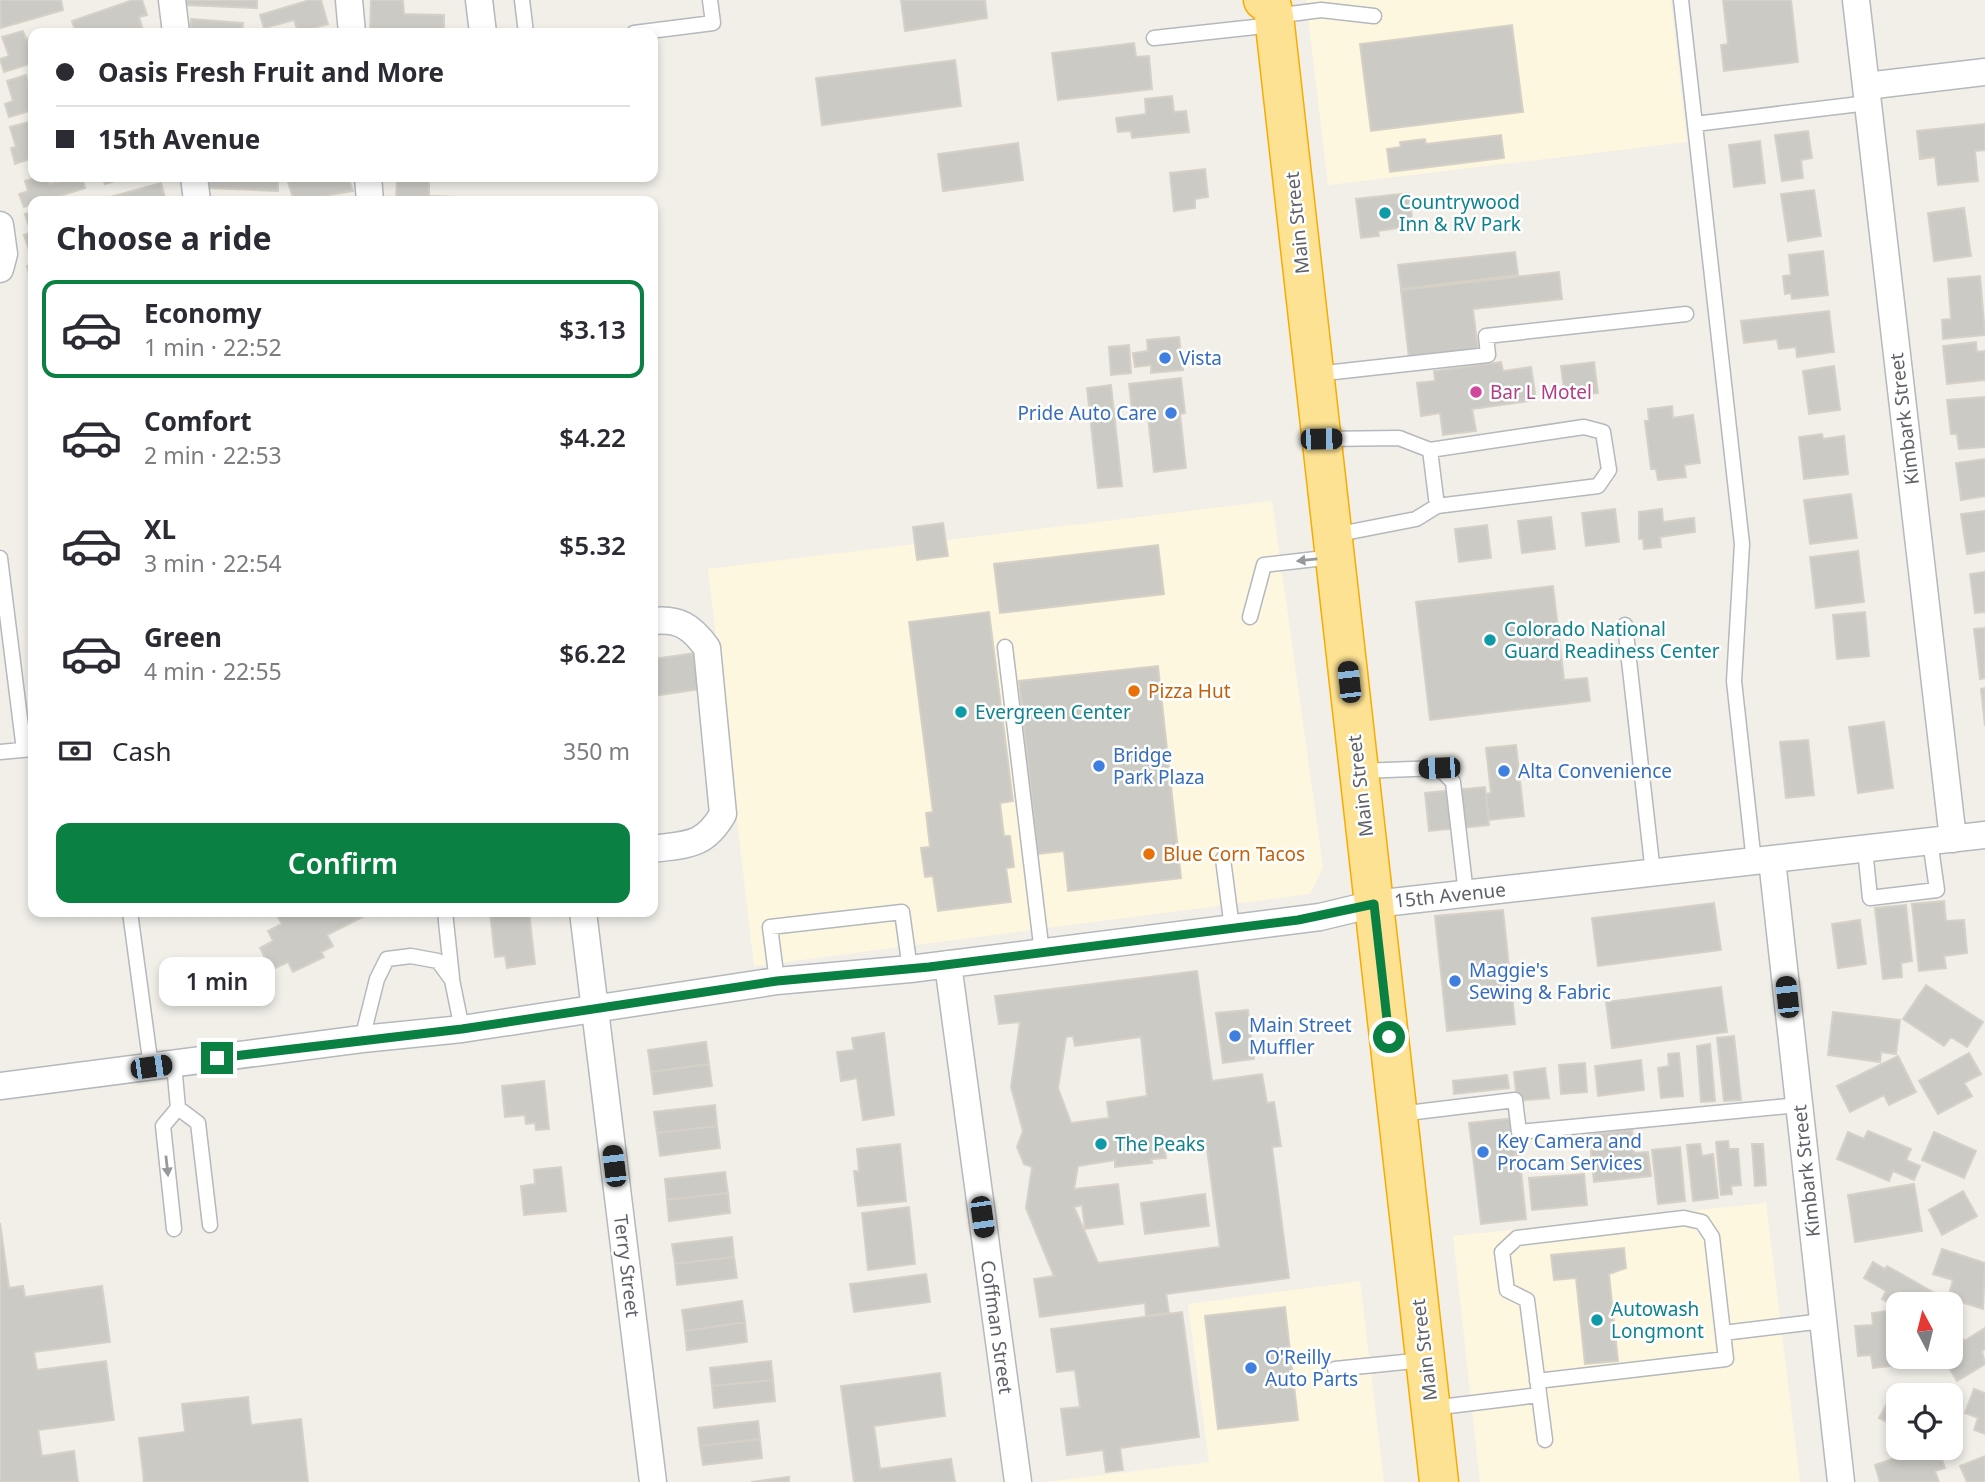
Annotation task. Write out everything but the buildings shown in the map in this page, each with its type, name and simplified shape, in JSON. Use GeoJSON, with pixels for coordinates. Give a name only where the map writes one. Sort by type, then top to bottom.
{"type":"FeatureCollection","features":[{"type":"Feature","properties":{"kind":"highway","name":"Main Street"},"geometry":{"type":"LineString","coordinates":[[1272,10],[1439,1482]]}},
{"type":"Feature","properties":{"kind":"street"},"geometry":{"type":"LineString","coordinates":[[172,0],[175,28]]}},
{"type":"Feature","properties":{"kind":"street"},"geometry":{"type":"LineString","coordinates":[[349,0],[352,28]]}},
{"type":"Feature","properties":{"kind":"street"},"geometry":{"type":"LineString","coordinates":[[478,0],[482,28]]}},
{"type":"Feature","properties":{"kind":"street","name":"Kimbark Street"},"geometry":{"type":"LineString","coordinates":[[1856,0],[1942,840]]}},
{"type":"Feature","properties":{"kind":"street"},"geometry":{"type":"LineString","coordinates":[[1867,94],[1985,72]]}},
{"type":"Feature","properties":{"kind":"street"},"geometry":{"type":"LineString","coordinates":[[0,225],[4,254],[0,269]]}},
{"type":"Feature","properties":{"kind":"street"},"geometry":{"type":"LineString","coordinates":[[658,621],[677,621],[694,629],[707,648],[723,814],[712,833],[696,842],[658,848]]}},
{"type":"Feature","properties":{"kind":"street","name":"15th Avenue"},"geometry":{"type":"LineString","coordinates":[[0,1086],[362,1039],[462,1029],[777,981],[909,969],[1320,917],[1374,904],[1985,835]]}},
{"type":"Feature","properties":{"kind":"street","name":"Kimbark Street"},"geometry":{"type":"LineString","coordinates":[[1763,861],[1799,1105],[1841,1482]]}},
{"type":"Feature","properties":{"kind":"street","name":"Terry Street"},"geometry":{"type":"LineString","coordinates":[[584,917],[653,1482]]}},
{"type":"Feature","properties":{"kind":"street","name":"Coffman Street"},"geometry":{"type":"LineString","coordinates":[[948,964],[1018,1482]]}},
{"type":"Feature","properties":{"kind":"lane"},"geometry":{"type":"LineString","coordinates":[[522,0],[525,28]]}},
{"type":"Feature","properties":{"kind":"lane"},"geometry":{"type":"LineString","coordinates":[[658,30],[713,23],[710,0]]}},
{"type":"Feature","properties":{"kind":"lane"},"geometry":{"type":"LineString","coordinates":[[1681,0],[1742,544],[1734,681],[1763,861]]}},
{"type":"Feature","properties":{"kind":"lane"},"geometry":{"type":"LineString","coordinates":[[1154,38],[1272,10],[1321,10],[1374,16]]}},
{"type":"Feature","properties":{"kind":"lane"},"geometry":{"type":"LineString","coordinates":[[1695,124],[1867,94]]}},
{"type":"Feature","properties":{"kind":"lane"},"geometry":{"type":"LineString","coordinates":[[1314,374],[1488,355],[1486,336],[1686,314]]}},
{"type":"Feature","properties":{"kind":"lane"},"geometry":{"type":"LineString","coordinates":[[1250,617],[1264,565],[1416,519],[1437,506],[1598,486],[1609,470],[1603,432],[1584,427],[1430,450],[1399,438],[1321,439]]}},
{"type":"Feature","properties":{"kind":"lane"},"geometry":{"type":"LineString","coordinates":[[1430,450],[1437,506]]}},
{"type":"Feature","properties":{"kind":"lane"},"geometry":{"type":"LineString","coordinates":[[0,558],[28,749],[0,752]]}},
{"type":"Feature","properties":{"kind":"lane"},"geometry":{"type":"LineString","coordinates":[[1625,625],[1653,873]]}},
{"type":"Feature","properties":{"kind":"lane"},"geometry":{"type":"LineString","coordinates":[[1005,647],[1042,953]]}},
{"type":"Feature","properties":{"kind":"lane"},"geometry":{"type":"LineString","coordinates":[[1359,771],[1439,768],[1453,782],[1466,894]]}},
{"type":"Feature","properties":{"kind":"lane"},"geometry":{"type":"LineString","coordinates":[[1865,849],[1870,898],[1937,890],[1942,840]]}},
{"type":"Feature","properties":{"kind":"lane"},"geometry":{"type":"LineString","coordinates":[[1223,859],[1232,928]]}},
{"type":"Feature","properties":{"kind":"lane"},"geometry":{"type":"LineString","coordinates":[[777,981],[770,927],[902,912],[909,969]]}},
{"type":"Feature","properties":{"kind":"lane"},"geometry":{"type":"LineString","coordinates":[[131,917],[162,1065],[178,1108],[198,1123],[210,1225]]}},
{"type":"Feature","properties":{"kind":"lane"},"geometry":{"type":"LineString","coordinates":[[446,917],[452,980],[462,1029]]}},
{"type":"Feature","properties":{"kind":"lane"},"geometry":{"type":"LineString","coordinates":[[362,1039],[377,979],[387,959],[411,957],[438,961],[452,980]]}},
{"type":"Feature","properties":{"kind":"lane"},"geometry":{"type":"LineString","coordinates":[[1398,1114],[1516,1100],[1519,1132],[1799,1105]]}},
{"type":"Feature","properties":{"kind":"lane"},"geometry":{"type":"LineString","coordinates":[[174,1229],[163,1126],[178,1108]]}},
{"type":"Feature","properties":{"kind":"lane"},"geometry":{"type":"LineString","coordinates":[[1431,1408],[1538,1388],[1726,1359],[1712,1237],[1702,1222],[1684,1218],[1517,1238],[1502,1252],[1507,1290],[1527,1300],[1538,1388],[1545,1440]]}},
{"type":"Feature","properties":{"kind":"lane"},"geometry":{"type":"LineString","coordinates":[[1723,1333],[1823,1321]]}},
{"type":"Feature","properties":{"kind":"lane"},"geometry":{"type":"LineString","coordinates":[[1335,1369],[1425,1360]]}},
{"type":"Feature","properties":{"kind":"shaded area"},"geometry":{"type":"Polygon","coordinates":[[[1306,0],[1671,0],[1687,142],[1328,185],[1306,0]]]}},
{"type":"Feature","properties":{"kind":"shaded area"},"geometry":{"type":"Polygon","coordinates":[[[1272,501],[1323,867],[1310,894],[754,966],[708,569],[1272,501]]]}},
{"type":"Feature","properties":{"kind":"shaded area"},"geometry":{"type":"Polygon","coordinates":[[[1766,1203],[1800,1482],[1480,1482],[1453,1236],[1766,1203]]]}},
{"type":"Feature","properties":{"kind":"shaded area"},"geometry":{"type":"Polygon","coordinates":[[[1360,1281],[1384,1482],[1047,1482],[1209,1462],[1188,1304],[1360,1281]]]}},
{"type":"Feature","properties":{"kind":"place","name":"Countrywood Inn & RV Park"},"geometry":{"type":"Point","coordinates":[1385,213]}},
{"type":"Feature","properties":{"kind":"place","name":"Vista"},"geometry":{"type":"Point","coordinates":[1165,358]}},
{"type":"Feature","properties":{"kind":"place","name":"Bar L Motel"},"geometry":{"type":"Point","coordinates":[1476,392]}},
{"type":"Feature","properties":{"kind":"place","name":"Pride Auto Care"},"geometry":{"type":"Point","coordinates":[1171,413]}},
{"type":"Feature","properties":{"kind":"place","name":"Colorado National Guard Readiness Center"},"geometry":{"type":"Point","coordinates":[1490,640]}},
{"type":"Feature","properties":{"kind":"place","name":"Pizza Hut"},"geometry":{"type":"Point","coordinates":[1134,691]}},
{"type":"Feature","properties":{"kind":"place","name":"Evergreen Center"},"geometry":{"type":"Point","coordinates":[961,712]}},
{"type":"Feature","properties":{"kind":"place","name":"Bridge Park Plaza"},"geometry":{"type":"Point","coordinates":[1099,766]}},
{"type":"Feature","properties":{"kind":"place","name":"Alta Convenience"},"geometry":{"type":"Point","coordinates":[1504,771]}},
{"type":"Feature","properties":{"kind":"place","name":"Blue Corn Tacos"},"geometry":{"type":"Point","coordinates":[1149,854]}},
{"type":"Feature","properties":{"kind":"place","name":"Maggie's Sewing & Fabric"},"geometry":{"type":"Point","coordinates":[1455,981]}},
{"type":"Feature","properties":{"kind":"place","name":"Main Street Muffler"},"geometry":{"type":"Point","coordinates":[1235,1036]}},
{"type":"Feature","properties":{"kind":"place","name":"The Peaks"},"geometry":{"type":"Point","coordinates":[1101,1144]}},
{"type":"Feature","properties":{"kind":"place","name":"Key Camera and Procam Services"},"geometry":{"type":"Point","coordinates":[1483,1152]}},
{"type":"Feature","properties":{"kind":"place","name":"Autowash Longmont"},"geometry":{"type":"Point","coordinates":[1597,1320]}},
{"type":"Feature","properties":{"kind":"place","name":"O'Reilly Auto Parts"},"geometry":{"type":"Point","coordinates":[1251,1368]}},
{"type":"Feature","properties":{"kind":"route"},"geometry":{"type":"LineString","coordinates":[[217,1058],[462,1029],[777,981],[929,967],[1298,920],[1374,904],[1389,1037]]}}]}
